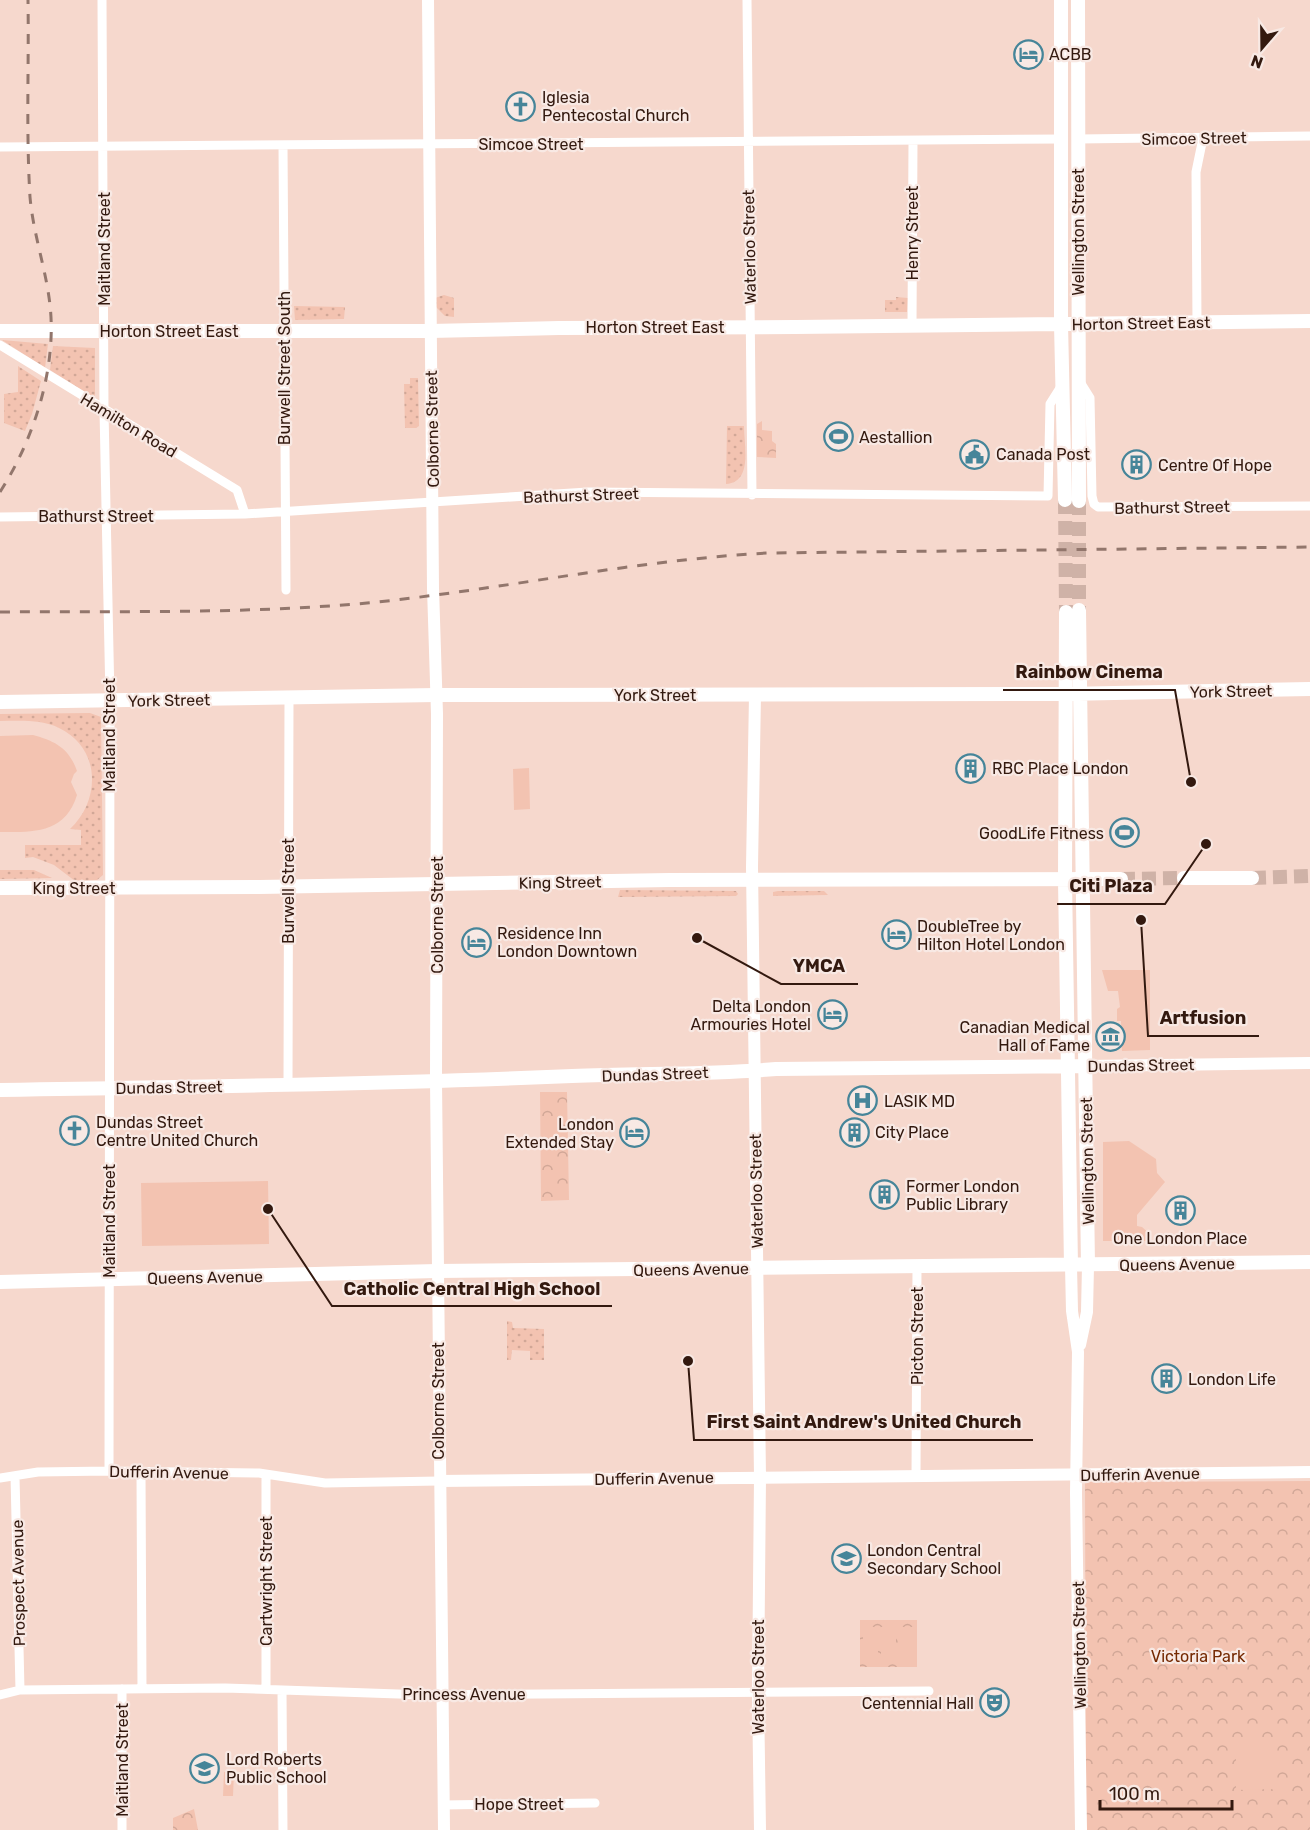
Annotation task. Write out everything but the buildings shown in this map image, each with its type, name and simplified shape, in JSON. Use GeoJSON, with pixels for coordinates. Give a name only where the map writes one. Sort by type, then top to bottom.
{"type":"FeatureCollection","features":[{"type":"Feature","properties":{"kind":"main road","name":"Wellington Street"},"geometry":{"type":"LineString","coordinates":[[1061,0],[1062,385],[1072,501],[1077,377],[1078,0]]}},
{"type":"Feature","properties":{"kind":"main road","name":"Horton Street East"},"geometry":{"type":"LineString","coordinates":[[0,330],[430,331],[1310,321]]}},
{"type":"Feature","properties":{"kind":"main road","name":"Wellington Street"},"geometry":{"type":"LineString","coordinates":[[1071,1266],[1065,880],[1066,694],[1072,611],[1081,693],[1081,879],[1088,1266]]}},
{"type":"Feature","properties":{"kind":"main road","name":"York Street"},"geometry":{"type":"LineString","coordinates":[[0,702],[436,695],[1066,694],[1310,689]]}},
{"type":"Feature","properties":{"kind":"main road"},"geometry":{"type":"LineString","coordinates":[[1081,724],[1090,706],[1108,693]]}},
{"type":"Feature","properties":{"kind":"main road"},"geometry":{"type":"LineString","coordinates":[[1184,878],[1252,878]]}},
{"type":"Feature","properties":{"kind":"main road","name":"King Street"},"geometry":{"type":"LineString","coordinates":[[0,888],[669,880],[1121,879]]}},
{"type":"Feature","properties":{"kind":"main road","name":"Dundas Street"},"geometry":{"type":"LineString","coordinates":[[0,1090],[436,1081],[776,1069],[1086,1065]]}},
{"type":"Feature","properties":{"kind":"main road","name":"Queens Avenue"},"geometry":{"type":"LineString","coordinates":[[0,1282],[437,1271],[1310,1262]]}},
{"type":"Feature","properties":{"kind":"street","name":"Maitland Street"},"geometry":{"type":"LineString","coordinates":[[102,0],[105,517],[110,700],[109,1471]]}},
{"type":"Feature","properties":{"kind":"street","name":"Colborne Street"},"geometry":{"type":"LineString","coordinates":[[428,0],[430,331],[436,695],[438,1481],[444,1830]]}},
{"type":"Feature","properties":{"kind":"street","name":"Waterloo Street"},"geometry":{"type":"LineString","coordinates":[[747,0],[752,495]]}},
{"type":"Feature","properties":{"kind":"street","name":"Simcoe Street"},"geometry":{"type":"LineString","coordinates":[[1079,139],[1310,136]]}},
{"type":"Feature","properties":{"kind":"street"},"geometry":{"type":"LineString","coordinates":[[1197,323],[1196,172],[1203,138]]}},
{"type":"Feature","properties":{"kind":"street","name":"Simcoe Street"},"geometry":{"type":"LineString","coordinates":[[0,147],[1061,139]]}},
{"type":"Feature","properties":{"kind":"street","name":"Henry Street"},"geometry":{"type":"LineString","coordinates":[[912,141],[912,325]]}},
{"type":"Feature","properties":{"kind":"street","name":"Burwell Street South"},"geometry":{"type":"LineString","coordinates":[[283,146],[286,590]]}},
{"type":"Feature","properties":{"kind":"street","name":"Hamilton Road"},"geometry":{"type":"LineString","coordinates":[[0,345],[237,490],[245,514]]}},
{"type":"Feature","properties":{"kind":"street","name":"Bathurst Street"},"geometry":{"type":"LineString","coordinates":[[1077,377],[1089,398],[1094,504],[1102,508],[1310,506]]}},
{"type":"Feature","properties":{"kind":"street","name":"Bathurst Street"},"geometry":{"type":"LineString","coordinates":[[0,517],[245,514],[588,492],[1048,496],[1050,404],[1062,385]]}},
{"type":"Feature","properties":{"kind":"street","name":"Waterloo Street"},"geometry":{"type":"LineString","coordinates":[[755,695],[752,867],[760,1477],[758,1694],[760,1830]]}},
{"type":"Feature","properties":{"kind":"street","name":"Burwell Street"},"geometry":{"type":"LineString","coordinates":[[288,1084],[289,698]]}},
{"type":"Feature","properties":{"kind":"street","name":"Dundas Street"},"geometry":{"type":"LineString","coordinates":[[1086,1065],[1310,1063]]}},
{"type":"Feature","properties":{"kind":"street","name":"Wellington Street"},"geometry":{"type":"LineString","coordinates":[[1071,1266],[1072,1311],[1078,1352],[1081,1830]]}},
{"type":"Feature","properties":{"kind":"street","name":"Wellington Street"},"geometry":{"type":"LineString","coordinates":[[1078,1352],[1087,1312],[1088,1266]]}},
{"type":"Feature","properties":{"kind":"street","name":"Picton Street"},"geometry":{"type":"LineString","coordinates":[[916,1477],[917,1267]]}},
{"type":"Feature","properties":{"kind":"street","name":"Dufferin Avenue"},"geometry":{"type":"LineString","coordinates":[[0,1478],[38,1472],[109,1471],[266,1474],[325,1483],[1310,1472]]}},
{"type":"Feature","properties":{"kind":"street","name":"Maitland Street"},"geometry":{"type":"LineString","coordinates":[[141,1472],[141,1689]]}},
{"type":"Feature","properties":{"kind":"street","name":"Cartwright Street"},"geometry":{"type":"LineString","coordinates":[[266,1474],[266,1689]]}},
{"type":"Feature","properties":{"kind":"street","name":"Prospect Avenue"},"geometry":{"type":"LineString","coordinates":[[15,1476],[20,1690]]}},
{"type":"Feature","properties":{"kind":"street","name":"Maitland Street"},"geometry":{"type":"LineString","coordinates":[[122,1689],[122,1830]]}},
{"type":"Feature","properties":{"kind":"street","name":"Princess Avenue"},"geometry":{"type":"LineString","coordinates":[[0,1695],[20,1690],[122,1689],[266,1689],[443,1694],[758,1694],[929,1691]]}},
{"type":"Feature","properties":{"kind":"street"},"geometry":{"type":"LineString","coordinates":[[282,1690],[283,1830]]}},
{"type":"Feature","properties":{"kind":"street","name":"Hope Street"},"geometry":{"type":"LineString","coordinates":[[443,1805],[595,1803]]}},
{"type":"Feature","properties":{"kind":"green space"},"geometry":{"type":"Polygon","coordinates":[[[444,295],[454,298],[454,317],[445,316],[436,307],[435,298],[444,295]]]}},
{"type":"Feature","properties":{"kind":"green space"},"geometry":{"type":"Polygon","coordinates":[[[896,297],[908,298],[907,312],[885,312],[885,300],[896,300],[896,297]]]}},
{"type":"Feature","properties":{"kind":"green space"},"geometry":{"type":"Polygon","coordinates":[[[294,306],[345,307],[344,319],[295,320],[294,306]]]}},
{"type":"Feature","properties":{"kind":"green space"},"geometry":{"type":"Polygon","coordinates":[[[2,340],[48,344],[45,368],[2,340]]]}},
{"type":"Feature","properties":{"kind":"green space"},"geometry":{"type":"Polygon","coordinates":[[[53,346],[95,348],[95,396],[91,396],[50,370],[53,346]]]}},
{"type":"Feature","properties":{"kind":"green space"},"geometry":{"type":"Polygon","coordinates":[[[18,366],[41,381],[25,431],[4,423],[4,394],[18,392],[18,366]]]}},
{"type":"Feature","properties":{"kind":"green space"},"geometry":{"type":"Polygon","coordinates":[[[410,378],[418,378],[419,426],[416,428],[405,428],[404,384],[410,384],[410,378]]]}},
{"type":"Feature","properties":{"kind":"green space"},"geometry":{"type":"Polygon","coordinates":[[[762,421],[762,430],[772,431],[772,441],[776,444],[776,458],[757,457],[757,424],[762,421]]]}},
{"type":"Feature","properties":{"kind":"green space"},"geometry":{"type":"Polygon","coordinates":[[[727,426],[744,426],[745,462],[740,477],[735,482],[726,484],[727,426]]]}},
{"type":"Feature","properties":{"kind":"green space"},"geometry":{"type":"Polygon","coordinates":[[[90,713],[101,717],[103,875],[97,880],[75,881],[54,865],[33,857],[25,858],[25,845],[81,845],[81,830],[70,829],[87,804],[91,790],[92,775],[89,761],[83,748],[73,737],[59,728],[38,722],[0,721],[0,714],[90,713]]]}},
{"type":"Feature","properties":{"kind":"green space"},"geometry":{"type":"Polygon","coordinates":[[[33,735],[54,743],[70,757],[77,771],[71,782],[77,795],[72,808],[56,824],[36,831],[0,832],[0,736],[33,735]]]}},
{"type":"Feature","properties":{"kind":"green space"},"geometry":{"type":"Polygon","coordinates":[[[529,768],[530,809],[514,810],[513,769],[529,768]]]}},
{"type":"Feature","properties":{"kind":"green space"},"geometry":{"type":"Polygon","coordinates":[[[0,870],[34,870],[52,878],[0,879],[0,870]]]}},
{"type":"Feature","properties":{"kind":"green space"},"geometry":{"type":"Polygon","coordinates":[[[620,890],[736,891],[738,894],[736,896],[618,897],[620,890]]]}},
{"type":"Feature","properties":{"kind":"green space"},"geometry":{"type":"Polygon","coordinates":[[[824,891],[828,895],[773,896],[773,892],[824,891]]]}},
{"type":"Feature","properties":{"kind":"green space"},"geometry":{"type":"Polygon","coordinates":[[[1102,970],[1150,970],[1150,1050],[1122,1051],[1121,1021],[1117,1021],[1117,1009],[1120,1007],[1118,991],[1108,991],[1102,970]]]}},
{"type":"Feature","properties":{"kind":"green space"},"geometry":{"type":"Polygon","coordinates":[[[540,1092],[567,1092],[569,1200],[541,1201],[540,1092]]]}},
{"type":"Feature","properties":{"kind":"green space"},"geometry":{"type":"Polygon","coordinates":[[[1129,1141],[1156,1159],[1157,1173],[1165,1182],[1137,1215],[1137,1226],[1142,1227],[1151,1235],[1151,1241],[1103,1241],[1103,1142],[1129,1141]]]}},
{"type":"Feature","properties":{"kind":"green space"},"geometry":{"type":"Polygon","coordinates":[[[268,1181],[269,1244],[142,1246],[141,1183],[268,1181]]]}},
{"type":"Feature","properties":{"kind":"green space"},"geometry":{"type":"Polygon","coordinates":[[[507,1321],[512,1322],[513,1328],[544,1329],[544,1360],[530,1360],[530,1351],[512,1350],[511,1360],[507,1360],[507,1321]]]}},
{"type":"Feature","properties":{"kind":"green space","name":"Victoria Park"},"geometry":{"type":"Polygon","coordinates":[[[1310,1481],[1310,1830],[1086,1830],[1085,1482],[1310,1481]]]}},
{"type":"Feature","properties":{"kind":"green space"},"geometry":{"type":"Polygon","coordinates":[[[860,1620],[917,1620],[917,1667],[860,1667],[860,1620]]]}},
{"type":"Feature","properties":{"kind":"green space"},"geometry":{"type":"Polygon","coordinates":[[[863,1627],[878,1627],[878,1658],[863,1658],[863,1627]]]}},
{"type":"Feature","properties":{"kind":"green space"},"geometry":{"type":"Polygon","coordinates":[[[881,1627],[896,1627],[896,1658],[881,1658],[881,1627]]]}},
{"type":"Feature","properties":{"kind":"green space"},"geometry":{"type":"Polygon","coordinates":[[[899,1627],[914,1627],[914,1658],[899,1658],[899,1627]]]}},
{"type":"Feature","properties":{"kind":"green space"},"geometry":{"type":"Polygon","coordinates":[[[1236,1742],[1276,1742],[1276,1789],[1236,1790],[1236,1742]]]}},
{"type":"Feature","properties":{"kind":"green space"},"geometry":{"type":"Polygon","coordinates":[[[224,1772],[234,1772],[233,1796],[223,1796],[224,1772]]]}},
{"type":"Feature","properties":{"kind":"green space"},"geometry":{"type":"Polygon","coordinates":[[[194,1809],[198,1830],[173,1830],[173,1818],[194,1809]]]}},
{"type":"Feature","properties":{"kind":"tunnel"},"geometry":{"type":"LineString","coordinates":[[1065,500],[1066,612]]}},
{"type":"Feature","properties":{"kind":"tunnel"},"geometry":{"type":"LineString","coordinates":[[1079,501],[1079,610]]}},
{"type":"Feature","properties":{"kind":"tunnel"},"geometry":{"type":"LineString","coordinates":[[1252,878],[1310,876]]}},
{"type":"Feature","properties":{"kind":"tunnel"},"geometry":{"type":"LineString","coordinates":[[1121,879],[1184,878]]}},
{"type":"Feature","properties":{"kind":"railway"},"geometry":{"type":"LineString","coordinates":[[0,492],[33,426],[50,353],[50,305],[30,197],[28,0]]}},
{"type":"Feature","properties":{"kind":"railway"},"geometry":{"type":"LineString","coordinates":[[0,612],[184,611],[321,607],[467,591],[617,568],[768,553],[1310,547]]}},
{"type":"Feature","properties":{"kind":"place","name":"ACBB"},"geometry":{"type":"Point","coordinates":[1028,54]}},
{"type":"Feature","properties":{"kind":"place","name":"Iglesia Pentecostal Church"},"geometry":{"type":"Point","coordinates":[521,106]}},
{"type":"Feature","properties":{"kind":"place","name":"Aestallion"},"geometry":{"type":"Point","coordinates":[838,437]}},
{"type":"Feature","properties":{"kind":"place","name":"Canada Post"},"geometry":{"type":"Point","coordinates":[975,454]}},
{"type":"Feature","properties":{"kind":"place","name":"Centre Of Hope"},"geometry":{"type":"Point","coordinates":[1137,465]}},
{"type":"Feature","properties":{"kind":"place","name":"RBC Place London"},"geometry":{"type":"Point","coordinates":[971,768]}},
{"type":"Feature","properties":{"kind":"place","name":"Rainbow Cinema"},"geometry":{"type":"Point","coordinates":[1191,782]}},
{"type":"Feature","properties":{"kind":"place","name":"GoodLife Fitness"},"geometry":{"type":"Point","coordinates":[1125,833]}},
{"type":"Feature","properties":{"kind":"place","name":"Citi Plaza"},"geometry":{"type":"Point","coordinates":[1206,844]}},
{"type":"Feature","properties":{"kind":"place","name":"Artfusion"},"geometry":{"type":"Point","coordinates":[1141,920]}},
{"type":"Feature","properties":{"kind":"place","name":"DoubleTree by Hilton Hotel London"},"geometry":{"type":"Point","coordinates":[896,935]}},
{"type":"Feature","properties":{"kind":"place","name":"YMCA"},"geometry":{"type":"Point","coordinates":[697,938]}},
{"type":"Feature","properties":{"kind":"place","name":"Residence Inn London Downtown"},"geometry":{"type":"Point","coordinates":[476,942]}},
{"type":"Feature","properties":{"kind":"place","name":"Delta London Armouries Hotel"},"geometry":{"type":"Point","coordinates":[832,1015]}},
{"type":"Feature","properties":{"kind":"place","name":"Canadian Medical Hall of Fame"},"geometry":{"type":"Point","coordinates":[1111,1036]}},
{"type":"Feature","properties":{"kind":"place","name":"LASIK MD"},"geometry":{"type":"Point","coordinates":[863,1101]}},
{"type":"Feature","properties":{"kind":"place","name":"Dundas Street Centre United Church"},"geometry":{"type":"Point","coordinates":[75,1131]}},
{"type":"Feature","properties":{"kind":"place","name":"City Place"},"geometry":{"type":"Point","coordinates":[854,1132]}},
{"type":"Feature","properties":{"kind":"place","name":"London Extended Stay"},"geometry":{"type":"Point","coordinates":[635,1133]}},
{"type":"Feature","properties":{"kind":"place","name":"Former London Public Library"},"geometry":{"type":"Point","coordinates":[885,1195]}},
{"type":"Feature","properties":{"kind":"place","name":"Catholic Central High School"},"geometry":{"type":"Point","coordinates":[268,1209]}},
{"type":"Feature","properties":{"kind":"place","name":"One London Place"},"geometry":{"type":"Point","coordinates":[1180,1210]}},
{"type":"Feature","properties":{"kind":"place","name":"First Saint Andrew's United Church"},"geometry":{"type":"Point","coordinates":[688,1361]}},
{"type":"Feature","properties":{"kind":"place","name":"London Life"},"geometry":{"type":"Point","coordinates":[1167,1379]}},
{"type":"Feature","properties":{"kind":"place","name":"London Central Secondary School"},"geometry":{"type":"Point","coordinates":[846,1559]}},
{"type":"Feature","properties":{"kind":"place","name":"Centennial Hall"},"geometry":{"type":"Point","coordinates":[995,1703]}},
{"type":"Feature","properties":{"kind":"place","name":"Lord Roberts Public School"},"geometry":{"type":"Point","coordinates":[205,1768]}}]}
